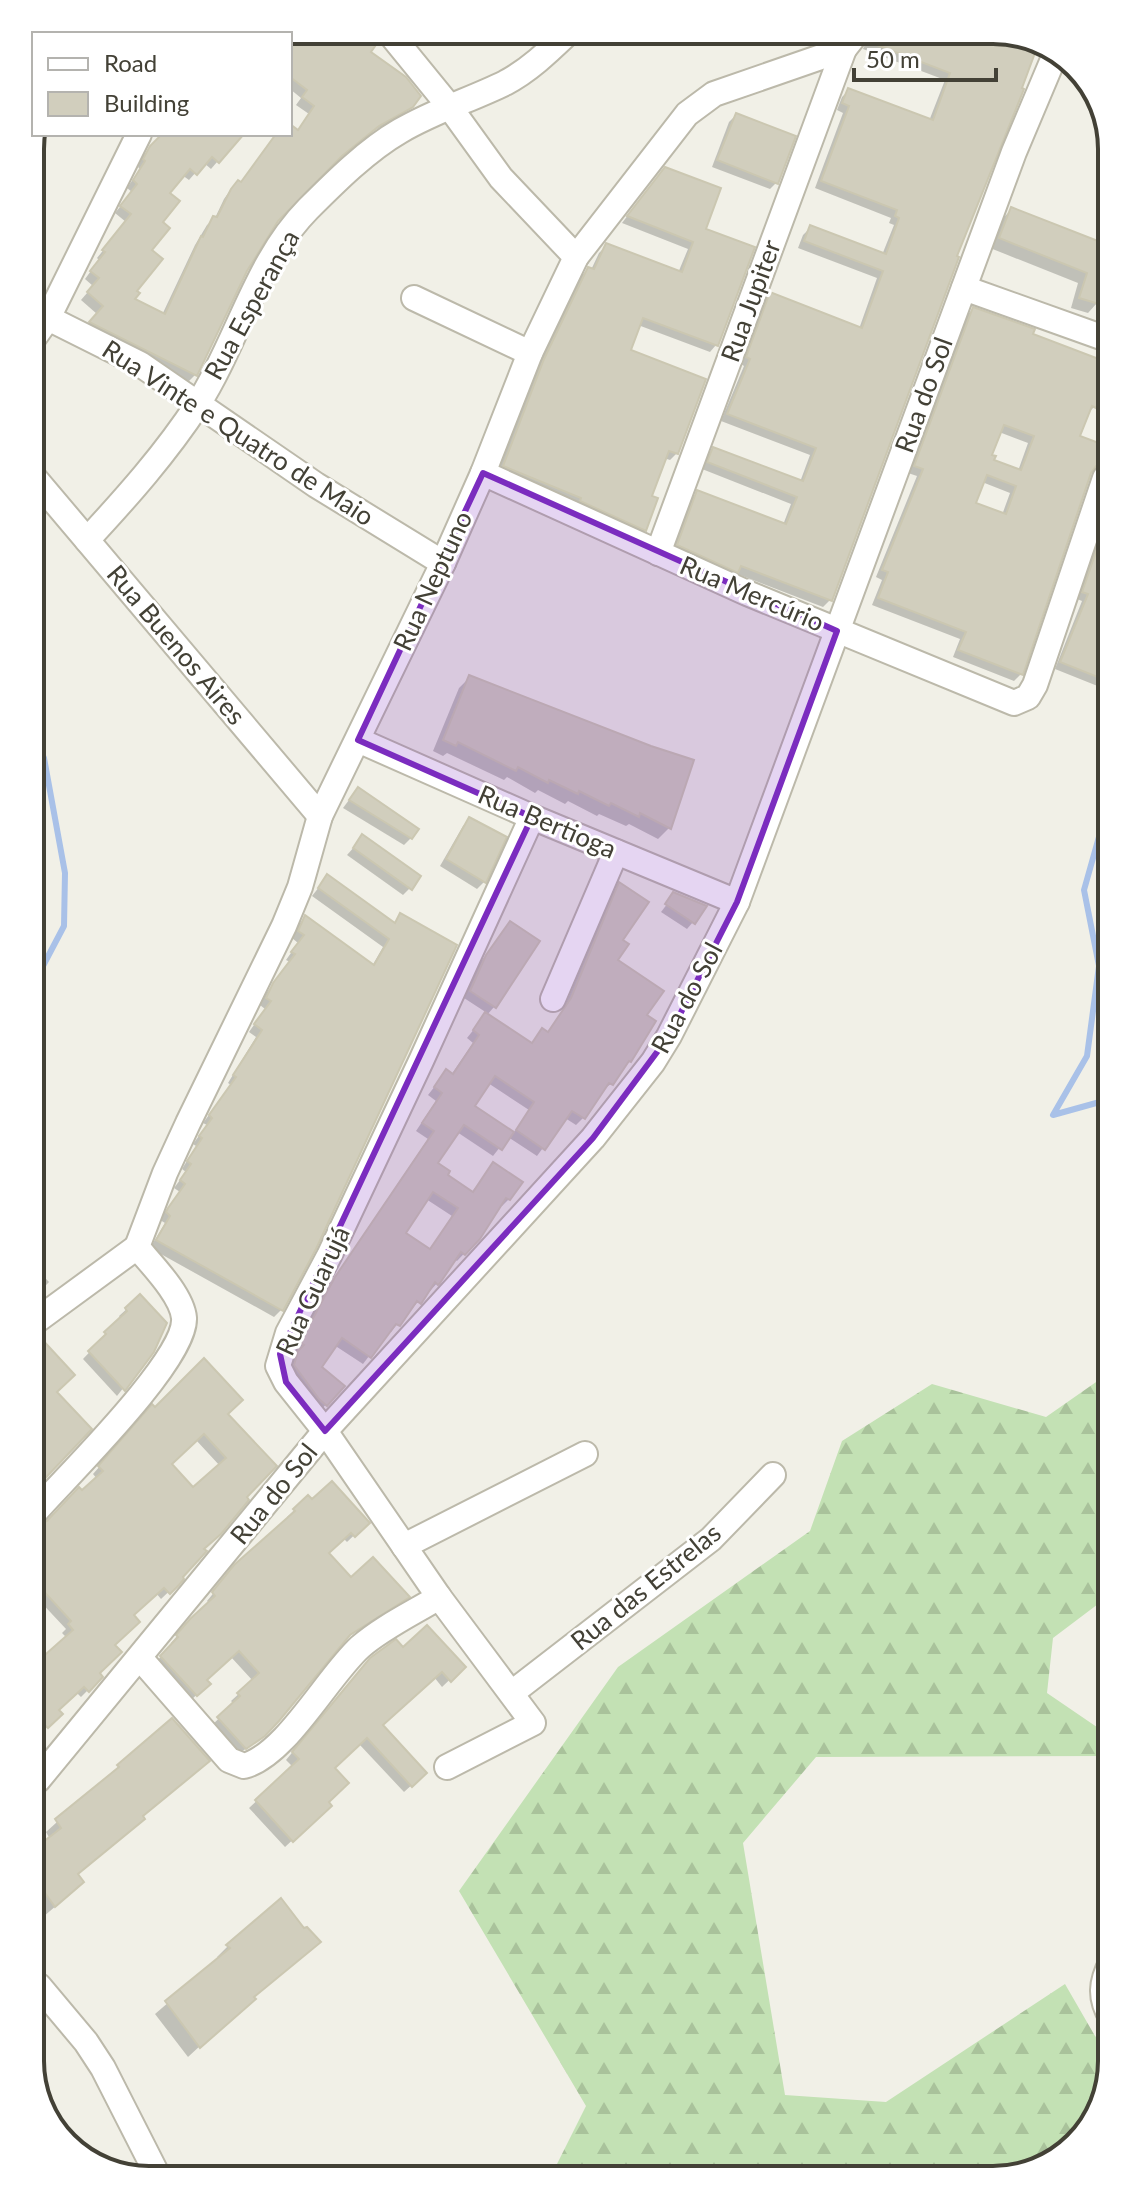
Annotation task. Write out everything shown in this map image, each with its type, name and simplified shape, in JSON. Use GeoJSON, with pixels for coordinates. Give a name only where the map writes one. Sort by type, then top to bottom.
{"type":"FeatureCollection","features":[{"type":"Feature","properties":{"kind":"street"},"geometry":{"type":"LineString","coordinates":[[398,44],[449,106],[501,178],[576,257]]}},
{"type":"Feature","properties":{"kind":"street","name":"Rua Esperança"},"geometry":{"type":"LineString","coordinates":[[87,540],[127,497],[199,403],[272,258],[307,210],[399,131],[506,82],[556,44]]}},
{"type":"Feature","properties":{"kind":"street","name":"Rua Neptuno"},"geometry":{"type":"LineString","coordinates":[[137,1247],[176,1148],[284,926],[300,887],[320,816],[443,563],[483,473],[530,353],[576,257],[687,114],[714,94],[841,44]]}},
{"type":"Feature","properties":{"kind":"street","name":"Rua Jupiter"},"geometry":{"type":"LineString","coordinates":[[658,553],[849,44]]}},
{"type":"Feature","properties":{"kind":"street","name":"Rua do Sol"},"geometry":{"type":"LineString","coordinates":[[44,1773],[325,1431],[593,1138],[669,1036],[737,902],[1014,152],[1052,63]]}},
{"type":"Feature","properties":{"kind":"street"},"geometry":{"type":"LineString","coordinates":[[44,303],[138,136]]}},
{"type":"Feature","properties":{"kind":"street"},"geometry":{"type":"LineString","coordinates":[[964,288],[1098,336]]}},
{"type":"Feature","properties":{"kind":"street"},"geometry":{"type":"LineString","coordinates":[[414,298],[530,353]]}},
{"type":"Feature","properties":{"kind":"street","name":"Rua Vinte e Quatro de Maio"},"geometry":{"type":"LineString","coordinates":[[44,314],[115,349],[328,493],[443,563]]}},
{"type":"Feature","properties":{"kind":"street","name":"Rua Mercúrio"},"geometry":{"type":"LineString","coordinates":[[483,473],[837,631],[1014,703],[1024,700],[1035,685],[1098,499]]}},
{"type":"Feature","properties":{"kind":"street","name":"Rua Buenos Aires"},"geometry":{"type":"LineString","coordinates":[[44,489],[320,816]]}},
{"type":"Feature","properties":{"kind":"street","name":"Rua Bertioga"},"geometry":{"type":"LineString","coordinates":[[358,740],[532,817],[737,902]]}},
{"type":"Feature","properties":{"kind":"street","name":"Rua Guarujá"},"geometry":{"type":"LineString","coordinates":[[447,1767],[533,1723],[513,1692],[439,1597],[325,1431],[286,1382],[278,1366],[288,1333],[329,1256],[532,817]]}},
{"type":"Feature","properties":{"kind":"street"},"geometry":{"type":"LineString","coordinates":[[553,999],[616,852]]}},
{"type":"Feature","properties":{"kind":"street"},"geometry":{"type":"LineString","coordinates":[[44,1315],[137,1247],[170,1289],[182,1309],[184,1320],[180,1339],[144,1391],[44,1502]]}},
{"type":"Feature","properties":{"kind":"street"},"geometry":{"type":"LineString","coordinates":[[404,1546],[585,1454]]}},
{"type":"Feature","properties":{"kind":"street","name":"Rua das Estrelas"},"geometry":{"type":"LineString","coordinates":[[513,1692],[711,1539],[773,1475]]}},
{"type":"Feature","properties":{"kind":"street"},"geometry":{"type":"LineString","coordinates":[[140,1658],[229,1760],[244,1766],[260,1760],[279,1743],[361,1646],[439,1597]]}},
{"type":"Feature","properties":{"kind":"street"},"geometry":{"type":"LineString","coordinates":[[44,1992],[71,2022],[103,2068],[153,2166]]}},
{"type":"Feature","properties":{"kind":"highlighted area"},"geometry":{"type":"Polygon","coordinates":[[[483,473],[837,631],[737,902],[669,1036],[593,1138],[325,1431],[286,1382],[280,1354],[532,817],[358,740],[483,473]]]}},
{"type":"Feature","properties":{"kind":"green space"},"geometry":{"type":"Polygon","coordinates":[[[1098,1381],[1098,1604],[1053,1638],[1047,1693],[1098,1728],[1098,1756],[816,1757],[743,1843],[785,2095],[886,2102],[1065,1984],[1098,2039],[1096,2081],[1080,2119],[1067,2135],[1045,2152],[1013,2164],[993,2166],[556,2166],[586,2106],[459,1891],[618,1667],[810,1531],[842,1441],[932,1384],[1046,1417],[1098,1381]]]}},
{"type":"Feature","properties":{"kind":"building"},"geometry":{"type":"Polygon","coordinates":[[[292,44],[377,44],[371,52],[406,77],[421,96],[413,107],[379,126],[342,156],[278,221],[247,271],[197,376],[89,322],[103,306],[87,292],[99,278],[90,271],[105,252],[102,250],[131,214],[120,206],[137,184],[133,180],[150,146],[160,136],[242,136],[219,163],[212,157],[197,175],[190,169],[170,193],[180,201],[163,222],[170,228],[152,250],[163,259],[137,291],[140,293],[135,299],[165,314],[201,236],[213,216],[217,217],[231,189],[238,180],[241,182],[275,136],[292,136],[292,126],[298,130],[314,106],[302,97],[307,90],[292,79],[292,44]]]}},
{"type":"Feature","properties":{"kind":"building"},"geometry":{"type":"Polygon","coordinates":[[[874,44],[999,44],[1035,53],[1024,89],[957,256],[832,601],[741,566],[738,573],[677,545],[697,490],[786,524],[797,497],[707,462],[713,447],[803,481],[816,448],[727,414],[750,359],[746,357],[770,292],[862,328],[883,271],[804,241],[810,225],[886,254],[899,218],[895,216],[897,210],[821,181],[849,106],[842,103],[848,88],[933,120],[950,73],[874,44]]]}},
{"type":"Feature","properties":{"kind":"building"},"geometry":{"type":"Polygon","coordinates":[[[736,113],[796,136],[778,184],[717,160],[736,113]]]}},
{"type":"Feature","properties":{"kind":"building"},"geometry":{"type":"Polygon","coordinates":[[[665,167],[721,188],[706,229],[755,247],[718,346],[643,318],[631,350],[706,379],[678,454],[669,451],[652,496],[658,498],[646,531],[580,501],[581,498],[503,466],[544,359],[588,267],[594,269],[606,243],[682,272],[693,242],[627,216],[665,167]]]}},
{"type":"Feature","properties":{"kind":"building"},"geometry":{"type":"Polygon","coordinates":[[[1011,207],[1098,241],[1098,304],[1079,298],[1087,273],[999,238],[1011,207]]]}},
{"type":"Feature","properties":{"kind":"building"},"geometry":{"type":"Polygon","coordinates":[[[973,307],[1035,329],[1033,334],[1098,359],[1098,403],[1096,408],[1092,406],[1080,436],[1098,443],[1098,465],[1091,473],[1023,675],[958,650],[966,632],[878,598],[888,572],[882,570],[923,469],[914,466],[973,307]],[[1004,425],[992,455],[996,456],[994,460],[1021,470],[1034,436],[1004,425]],[[987,475],[976,503],[1006,514],[1016,486],[987,475]]]}},
{"type":"Feature","properties":{"kind":"building"},"geometry":{"type":"Polygon","coordinates":[[[1098,546],[1098,677],[1060,662],[1088,594],[1082,592],[1098,546]]]}},
{"type":"Feature","properties":{"kind":"building"},"geometry":{"type":"Polygon","coordinates":[[[469,675],[694,760],[671,829],[640,813],[639,817],[611,803],[609,806],[579,791],[578,794],[549,780],[548,783],[518,767],[516,771],[458,742],[456,746],[443,740],[469,675]]]}},
{"type":"Feature","properties":{"kind":"building"},"geometry":{"type":"Polygon","coordinates":[[[358,787],[419,829],[412,839],[349,800],[358,787]]]}},
{"type":"Feature","properties":{"kind":"building"},"geometry":{"type":"Polygon","coordinates":[[[469,817],[507,837],[486,883],[446,859],[469,817]]]}},
{"type":"Feature","properties":{"kind":"building"},"geometry":{"type":"Polygon","coordinates":[[[362,834],[421,876],[412,890],[353,848],[362,834]]]}},
{"type":"Feature","properties":{"kind":"building"},"geometry":{"type":"Polygon","coordinates":[[[327,874],[395,923],[400,913],[457,945],[316,1249],[283,1311],[156,1240],[170,1216],[166,1212],[168,1208],[185,1184],[180,1180],[191,1164],[187,1161],[202,1138],[199,1136],[212,1118],[209,1115],[236,1077],[233,1075],[262,1030],[254,1024],[271,1001],[266,998],[273,983],[295,954],[291,952],[304,935],[298,931],[305,915],[374,965],[389,939],[318,888],[327,874]]]}},
{"type":"Feature","properties":{"kind":"building"},"geometry":{"type":"Polygon","coordinates":[[[619,882],[649,902],[623,940],[629,944],[618,960],[664,991],[647,1015],[656,1021],[631,1062],[613,1085],[609,1083],[585,1119],[572,1111],[545,1150],[516,1130],[534,1102],[495,1076],[475,1106],[514,1132],[502,1150],[464,1125],[438,1163],[450,1171],[448,1175],[473,1192],[493,1162],[523,1182],[510,1200],[506,1198],[480,1239],[465,1255],[461,1252],[440,1283],[435,1282],[421,1304],[417,1301],[400,1326],[396,1324],[371,1358],[342,1338],[322,1367],[345,1386],[327,1406],[294,1365],[298,1351],[304,1345],[302,1339],[335,1277],[434,1131],[422,1123],[442,1093],[434,1087],[446,1069],[453,1074],[479,1035],[473,1030],[485,1012],[532,1043],[542,1028],[548,1032],[571,998],[619,882]],[[433,1192],[406,1233],[430,1249],[458,1208],[433,1192]]]}},
{"type":"Feature","properties":{"kind":"building"},"geometry":{"type":"Polygon","coordinates":[[[673,892],[707,906],[695,924],[665,904],[673,892]]]}},
{"type":"Feature","properties":{"kind":"building"},"geometry":{"type":"Polygon","coordinates":[[[510,921],[540,941],[496,1008],[470,991],[486,955],[510,921]]]}},
{"type":"Feature","properties":{"kind":"building"},"geometry":{"type":"Polygon","coordinates":[[[140,1294],[167,1323],[154,1352],[125,1391],[88,1351],[140,1294]]]}},
{"type":"Feature","properties":{"kind":"building"},"geometry":{"type":"Polygon","coordinates":[[[44,1341],[75,1375],[57,1392],[92,1429],[44,1480],[44,1341]]]}},
{"type":"Feature","properties":{"kind":"building"},"geometry":{"type":"Polygon","coordinates":[[[204,1358],[243,1400],[228,1414],[277,1466],[247,1497],[249,1500],[221,1534],[204,1549],[207,1551],[179,1585],[170,1594],[164,1588],[134,1615],[140,1622],[115,1645],[122,1652],[100,1673],[103,1677],[89,1692],[84,1687],[59,1710],[63,1714],[48,1728],[44,1724],[44,1656],[73,1630],[68,1624],[71,1621],[44,1592],[44,1522],[79,1487],[82,1490],[103,1471],[98,1466],[152,1404],[155,1407],[204,1358]],[[204,1434],[172,1464],[193,1487],[226,1458],[204,1434]]]}},
{"type":"Feature","properties":{"kind":"building"},"geometry":{"type":"Polygon","coordinates":[[[332,1481],[370,1523],[355,1537],[351,1533],[329,1553],[351,1577],[373,1557],[410,1597],[350,1635],[279,1721],[246,1749],[217,1717],[259,1673],[239,1651],[207,1680],[211,1684],[197,1696],[160,1656],[190,1619],[215,1596],[212,1592],[234,1565],[295,1511],[293,1509],[308,1495],[312,1499],[332,1481]]]}},
{"type":"Feature","properties":{"kind":"building"},"geometry":{"type":"Polygon","coordinates":[[[427,1625],[466,1667],[451,1682],[442,1672],[383,1725],[427,1773],[412,1787],[367,1738],[335,1768],[349,1783],[329,1802],[332,1806],[293,1842],[255,1800],[299,1759],[292,1752],[370,1658],[396,1639],[403,1647],[427,1625]]]}},
{"type":"Feature","properties":{"kind":"building"},"geometry":{"type":"Polygon","coordinates":[[[172,1718],[210,1761],[78,1874],[84,1882],[55,1907],[44,1891],[44,1841],[61,1828],[55,1819],[119,1767],[117,1765],[172,1718]]]}},
{"type":"Feature","properties":{"kind":"building"},"geometry":{"type":"Polygon","coordinates":[[[281,1898],[304,1928],[307,1927],[321,1942],[254,1997],[256,1999],[200,2048],[165,2001],[230,1948],[226,1945],[281,1898]]]}},
{"type":"Feature","properties":{"kind":"waterway"},"geometry":{"type":"LineString","coordinates":[[44,758],[65,873],[64,926],[44,964]]}},
{"type":"Feature","properties":{"kind":"waterway"},"geometry":{"type":"LineString","coordinates":[[1098,840],[1084,890],[1098,961]]}},
{"type":"Feature","properties":{"kind":"waterway"},"geometry":{"type":"LineString","coordinates":[[1098,974],[1087,1056],[1053,1115],[1098,1102]]}}]}
